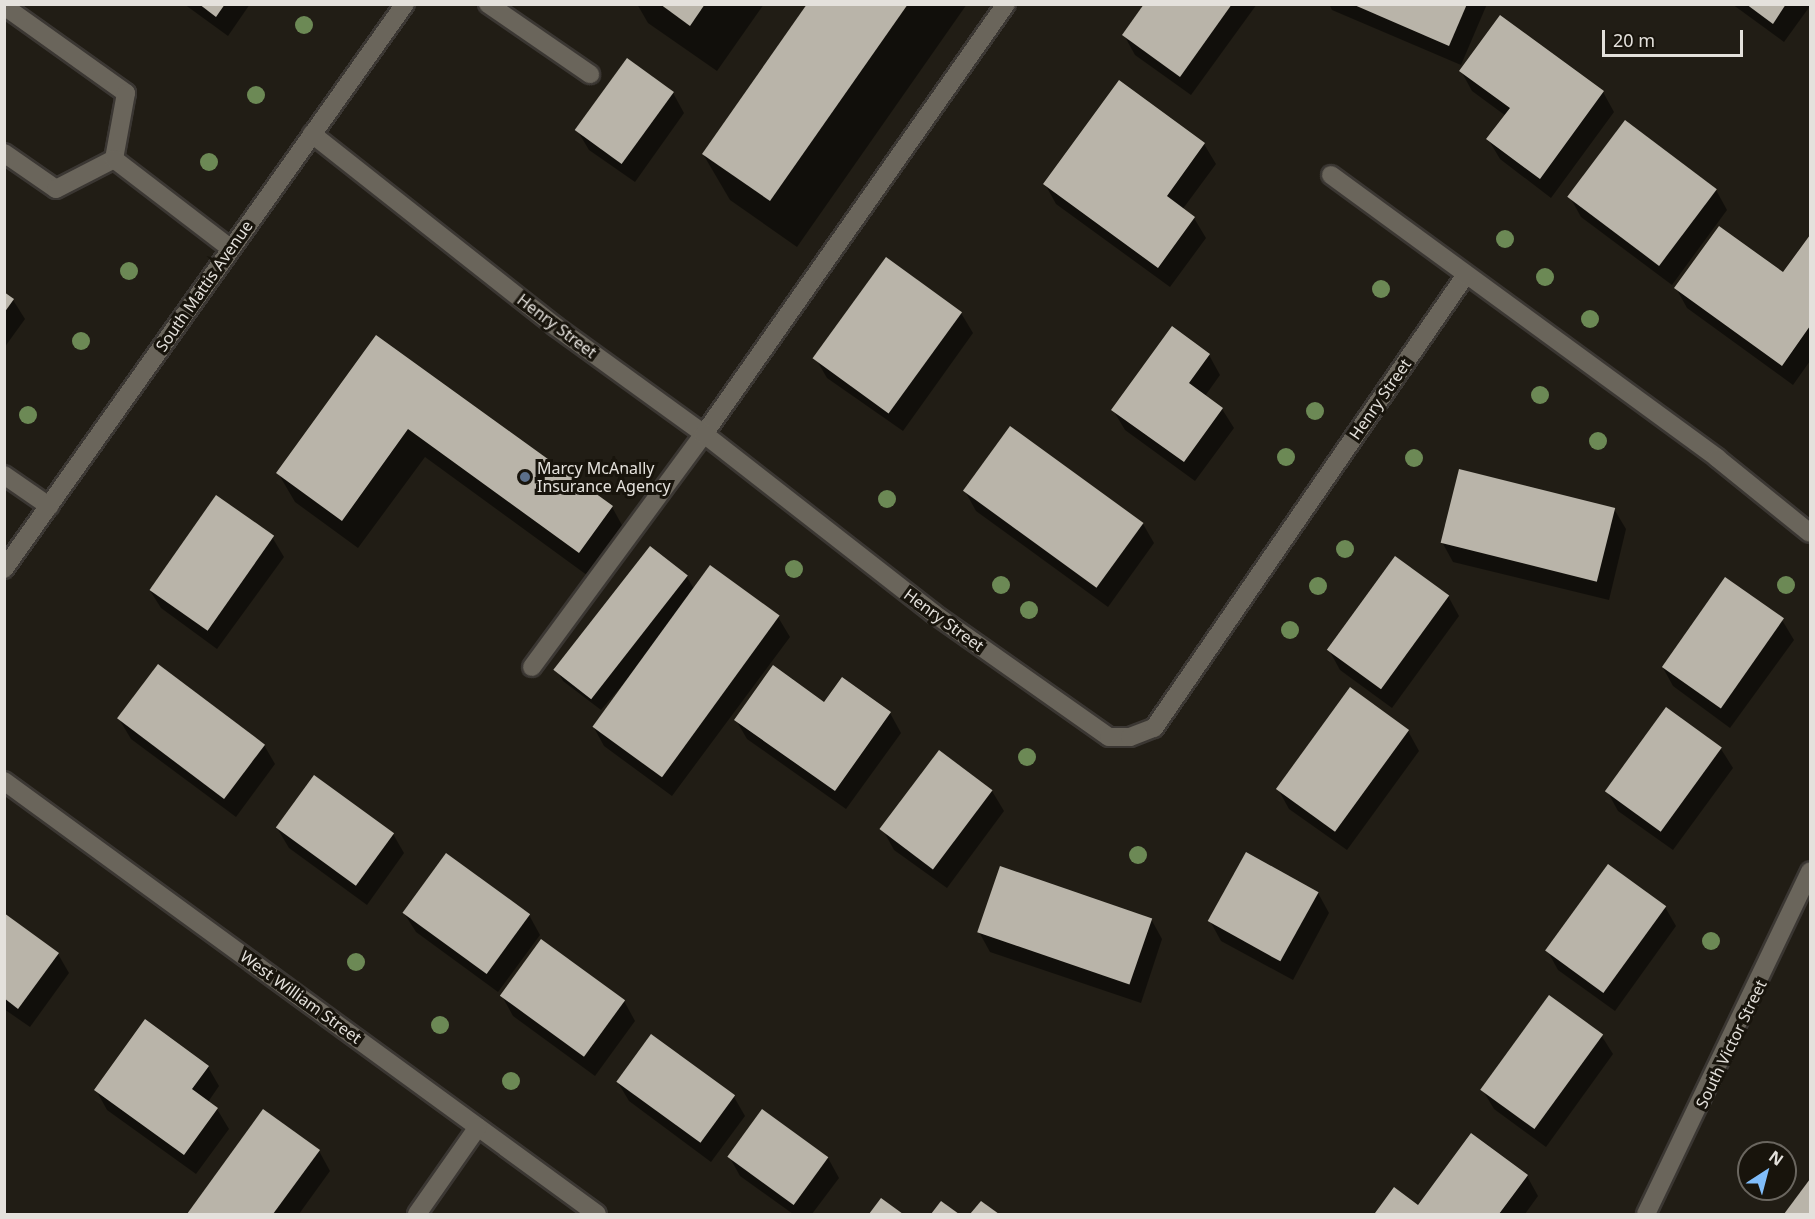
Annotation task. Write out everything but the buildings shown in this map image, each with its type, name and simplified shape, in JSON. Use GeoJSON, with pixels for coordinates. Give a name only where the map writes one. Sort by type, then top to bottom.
{"type":"FeatureCollection","features":[{"type":"Feature","properties":{"kind":"street","name":"South Mattis Avenue"},"geometry":{"type":"LineString","coordinates":[[4,568],[405,4]]}},
{"type":"Feature","properties":{"kind":"street"},"geometry":{"type":"LineString","coordinates":[[488,4],[590,74]]}},
{"type":"Feature","properties":{"kind":"street"},"geometry":{"type":"LineString","coordinates":[[532,667],[704,434],[1006,4]]}},
{"type":"Feature","properties":{"kind":"street"},"geometry":{"type":"LineString","coordinates":[[4,6],[126,93],[114,159]]}},
{"type":"Feature","properties":{"kind":"street","name":"Henry Street"},"geometry":{"type":"LineString","coordinates":[[312,134],[555,326],[704,434],[933,613],[1082,721],[1109,737],[1130,737],[1154,728],[1465,276]]}},
{"type":"Feature","properties":{"kind":"street"},"geometry":{"type":"LineString","coordinates":[[4,153],[56,189],[114,159]]}},
{"type":"Feature","properties":{"kind":"street"},"geometry":{"type":"LineString","coordinates":[[114,159],[230,248]]}},
{"type":"Feature","properties":{"kind":"street"},"geometry":{"type":"LineString","coordinates":[[1331,175],[1465,276],[1717,458],[1810,533]]}},
{"type":"Feature","properties":{"kind":"street"},"geometry":{"type":"LineString","coordinates":[[4,475],[49,506]]}},
{"type":"Feature","properties":{"kind":"street","name":"West William Street"},"geometry":{"type":"LineString","coordinates":[[4,781],[597,1215]]}},
{"type":"Feature","properties":{"kind":"street","name":"South Victor Street"},"geometry":{"type":"LineString","coordinates":[[1646,1215],[1810,871]]}},
{"type":"Feature","properties":{"kind":"street"},"geometry":{"type":"LineString","coordinates":[[417,1215],[478,1127]]}},
{"type":"Feature","properties":{"kind":"place","name":"Marcy McAnally Insurance Agency"},"geometry":{"type":"Point","coordinates":[525,477]}}]}
